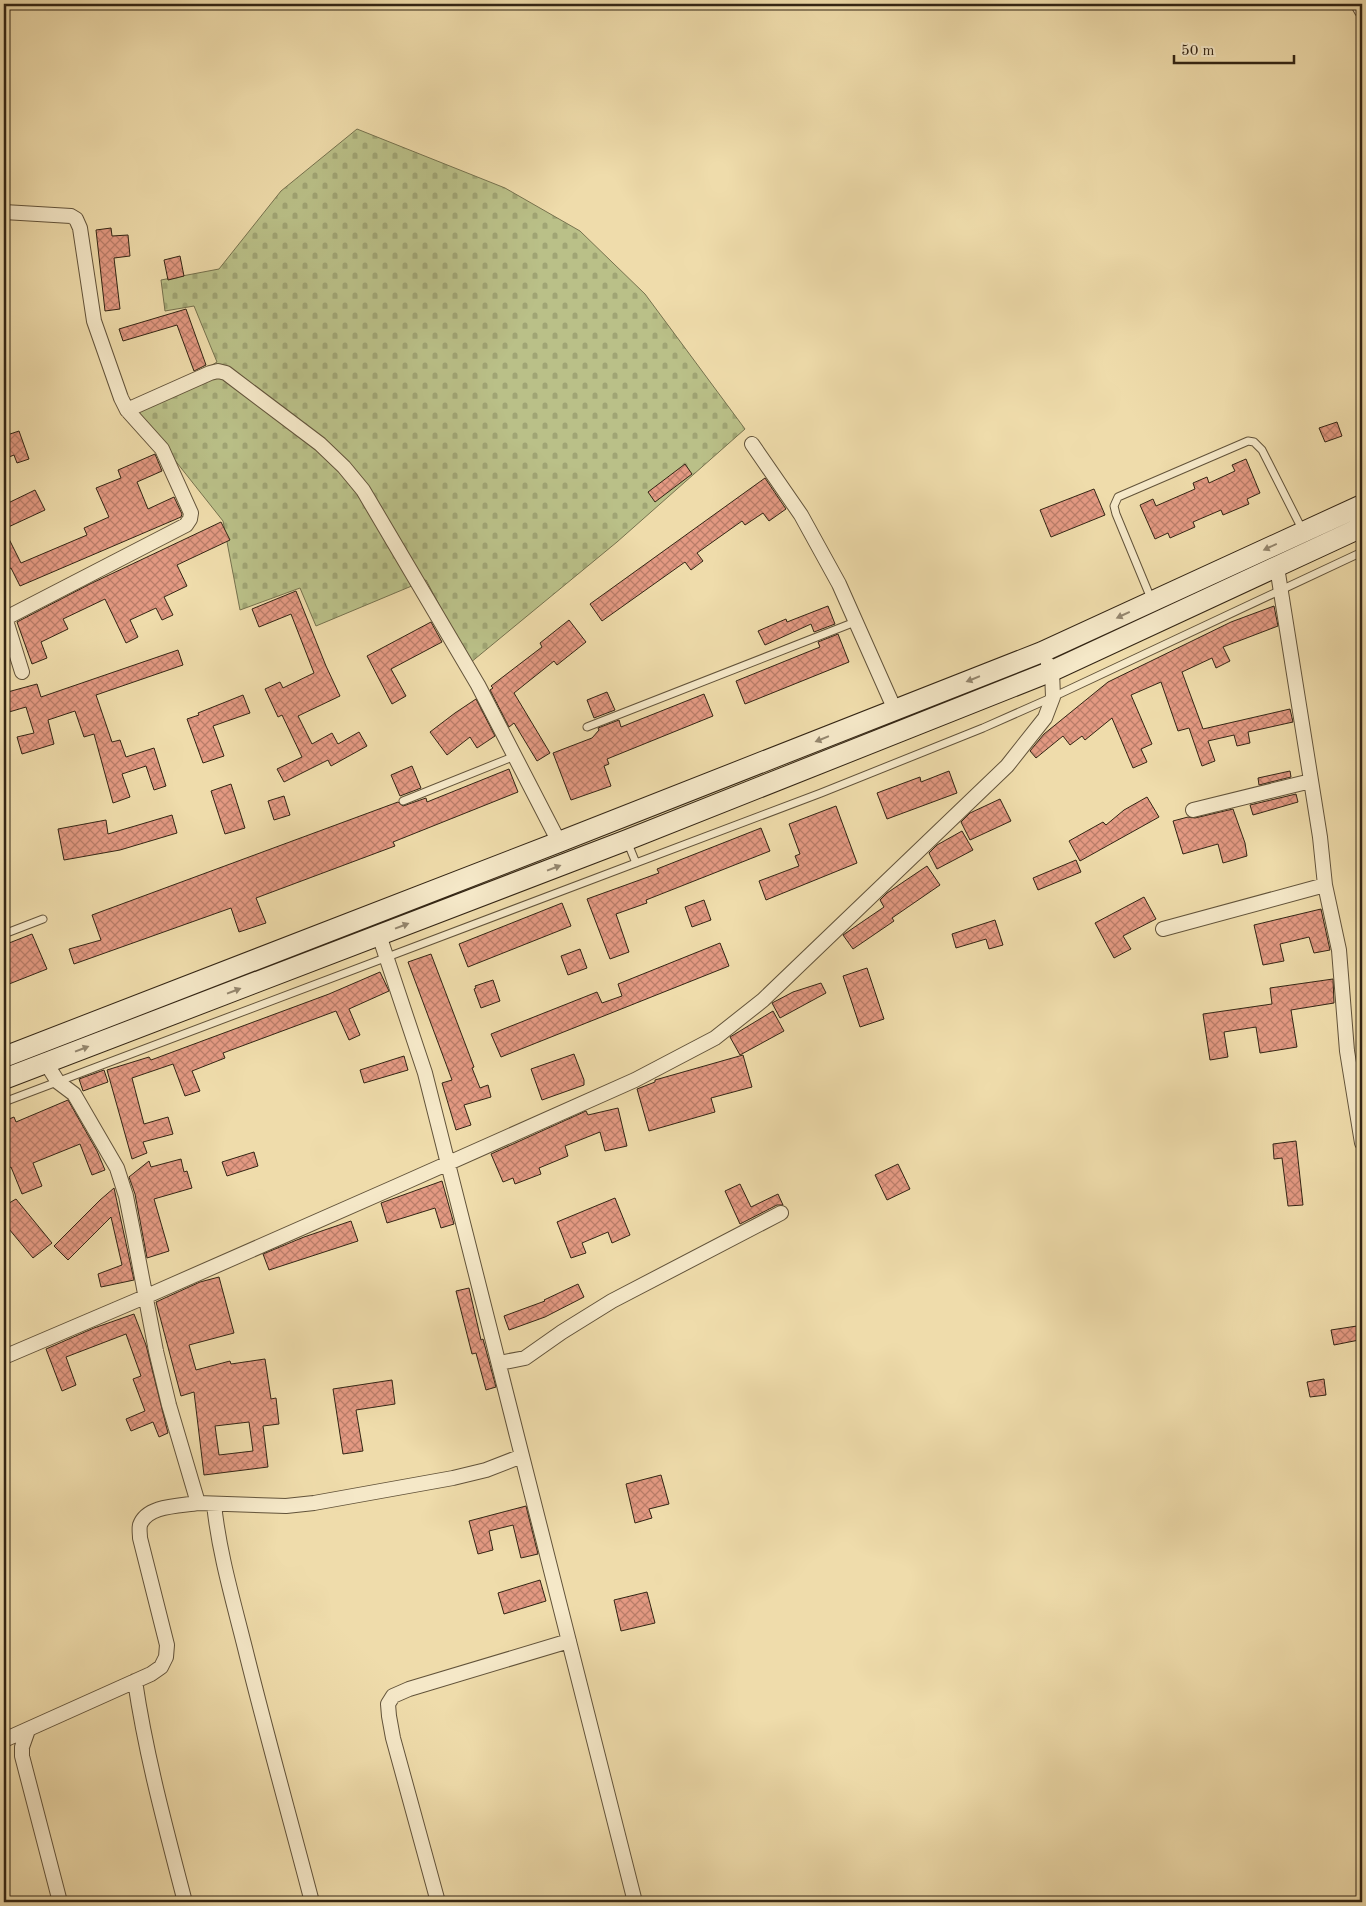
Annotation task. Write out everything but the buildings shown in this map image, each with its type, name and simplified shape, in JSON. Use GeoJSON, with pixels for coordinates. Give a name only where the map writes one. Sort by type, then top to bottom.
{"type":"FeatureCollection","features":[{"type":"Feature","properties":{"kind":"main road"},"geometry":{"type":"LineString","coordinates":[[4,1057],[1042,652],[1362,504]]}},
{"type":"Feature","properties":{"kind":"main road"},"geometry":{"type":"LineString","coordinates":[[4,1079],[626,840],[1052,671],[1362,527]]}},
{"type":"Feature","properties":{"kind":"street"},"geometry":{"type":"LineString","coordinates":[[1358,4],[1362,11]]}},
{"type":"Feature","properties":{"kind":"street"},"geometry":{"type":"LineString","coordinates":[[4,212],[71,216],[76,219],[80,228],[94,321],[126,410],[162,449],[191,513],[186,525],[4,617],[22,672]]}},
{"type":"Feature","properties":{"kind":"street"},"geometry":{"type":"LineString","coordinates":[[126,410],[210,373],[218,371],[226,373],[320,444],[344,467],[362,490],[478,684],[559,842]]}},
{"type":"Feature","properties":{"kind":"street"},"geometry":{"type":"LineString","coordinates":[[752,444],[801,515],[838,584],[894,710]]}},
{"type":"Feature","properties":{"kind":"street"},"geometry":{"type":"LineString","coordinates":[[1277,566],[1320,837],[1325,885],[1338,950],[1347,1051],[1362,1142]]}},
{"type":"Feature","properties":{"kind":"street"},"geometry":{"type":"LineString","coordinates":[[4,1357],[147,1296],[635,1080],[715,1038],[762,1000],[1007,766],[1045,718],[1053,697],[1052,671],[1042,652]]}},
{"type":"Feature","properties":{"kind":"street"},"geometry":{"type":"LineString","coordinates":[[1193,810],[1311,781]]}},
{"type":"Feature","properties":{"kind":"street"},"geometry":{"type":"LineString","coordinates":[[1163,929],[1325,885]]}},
{"type":"Feature","properties":{"kind":"street"},"geometry":{"type":"LineString","coordinates":[[379,935],[425,1073],[635,1902]]}},
{"type":"Feature","properties":{"kind":"street"},"geometry":{"type":"LineString","coordinates":[[46,1063],[58,1082],[74,1094],[117,1168],[126,1196],[147,1296],[156,1351],[169,1406],[198,1503]]}},
{"type":"Feature","properties":{"kind":"street"},"geometry":{"type":"LineString","coordinates":[[499,1364],[525,1358],[612,1301],[781,1213]]}},
{"type":"Feature","properties":{"kind":"street"},"geometry":{"type":"LineString","coordinates":[[4,1740],[135,1681],[161,1667],[166,1657],[167,1645],[140,1538],[140,1526],[146,1516],[153,1511],[198,1503],[286,1506],[314,1503],[453,1478],[486,1470],[522,1456]]}},
{"type":"Feature","properties":{"kind":"street"},"geometry":{"type":"LineString","coordinates":[[214,1504],[223,1562],[312,1902]]}},
{"type":"Feature","properties":{"kind":"street"},"geometry":{"type":"LineString","coordinates":[[438,1902],[393,1738],[388,1704],[393,1696],[410,1689],[569,1641]]}},
{"type":"Feature","properties":{"kind":"street"},"geometry":{"type":"LineString","coordinates":[[135,1681],[141,1725],[153,1780],[185,1902]]}},
{"type":"Feature","properties":{"kind":"street"},"geometry":{"type":"LineString","coordinates":[[28,1730],[22,1747],[22,1756],[60,1902]]}},
{"type":"Feature","properties":{"kind":"lane"},"geometry":{"type":"LineString","coordinates":[[1152,601],[1116,514],[1114,506],[1118,497],[1248,441],[1254,442],[1262,450],[1304,532]]}},
{"type":"Feature","properties":{"kind":"lane"},"geometry":{"type":"LineString","coordinates":[[4,1102],[821,793],[983,728],[1280,592],[1362,552]]}},
{"type":"Feature","properties":{"kind":"lane"},"geometry":{"type":"LineString","coordinates":[[587,727],[855,622]]}},
{"type":"Feature","properties":{"kind":"lane"},"geometry":{"type":"LineString","coordinates":[[403,801],[515,756]]}},
{"type":"Feature","properties":{"kind":"lane"},"geometry":{"type":"LineString","coordinates":[[626,840],[636,863]]}},
{"type":"Feature","properties":{"kind":"lane"},"geometry":{"type":"LineString","coordinates":[[4,934],[43,919]]}},
{"type":"Feature","properties":{"kind":"green space"},"geometry":{"type":"Polygon","coordinates":[[[357,129],[505,188],[580,231],[645,294],[745,429],[617,542],[470,663],[426,580],[316,626],[300,588],[240,610],[223,521],[136,411],[217,362],[194,306],[165,311],[161,280],[219,269],[281,191],[357,129]]]}}]}
